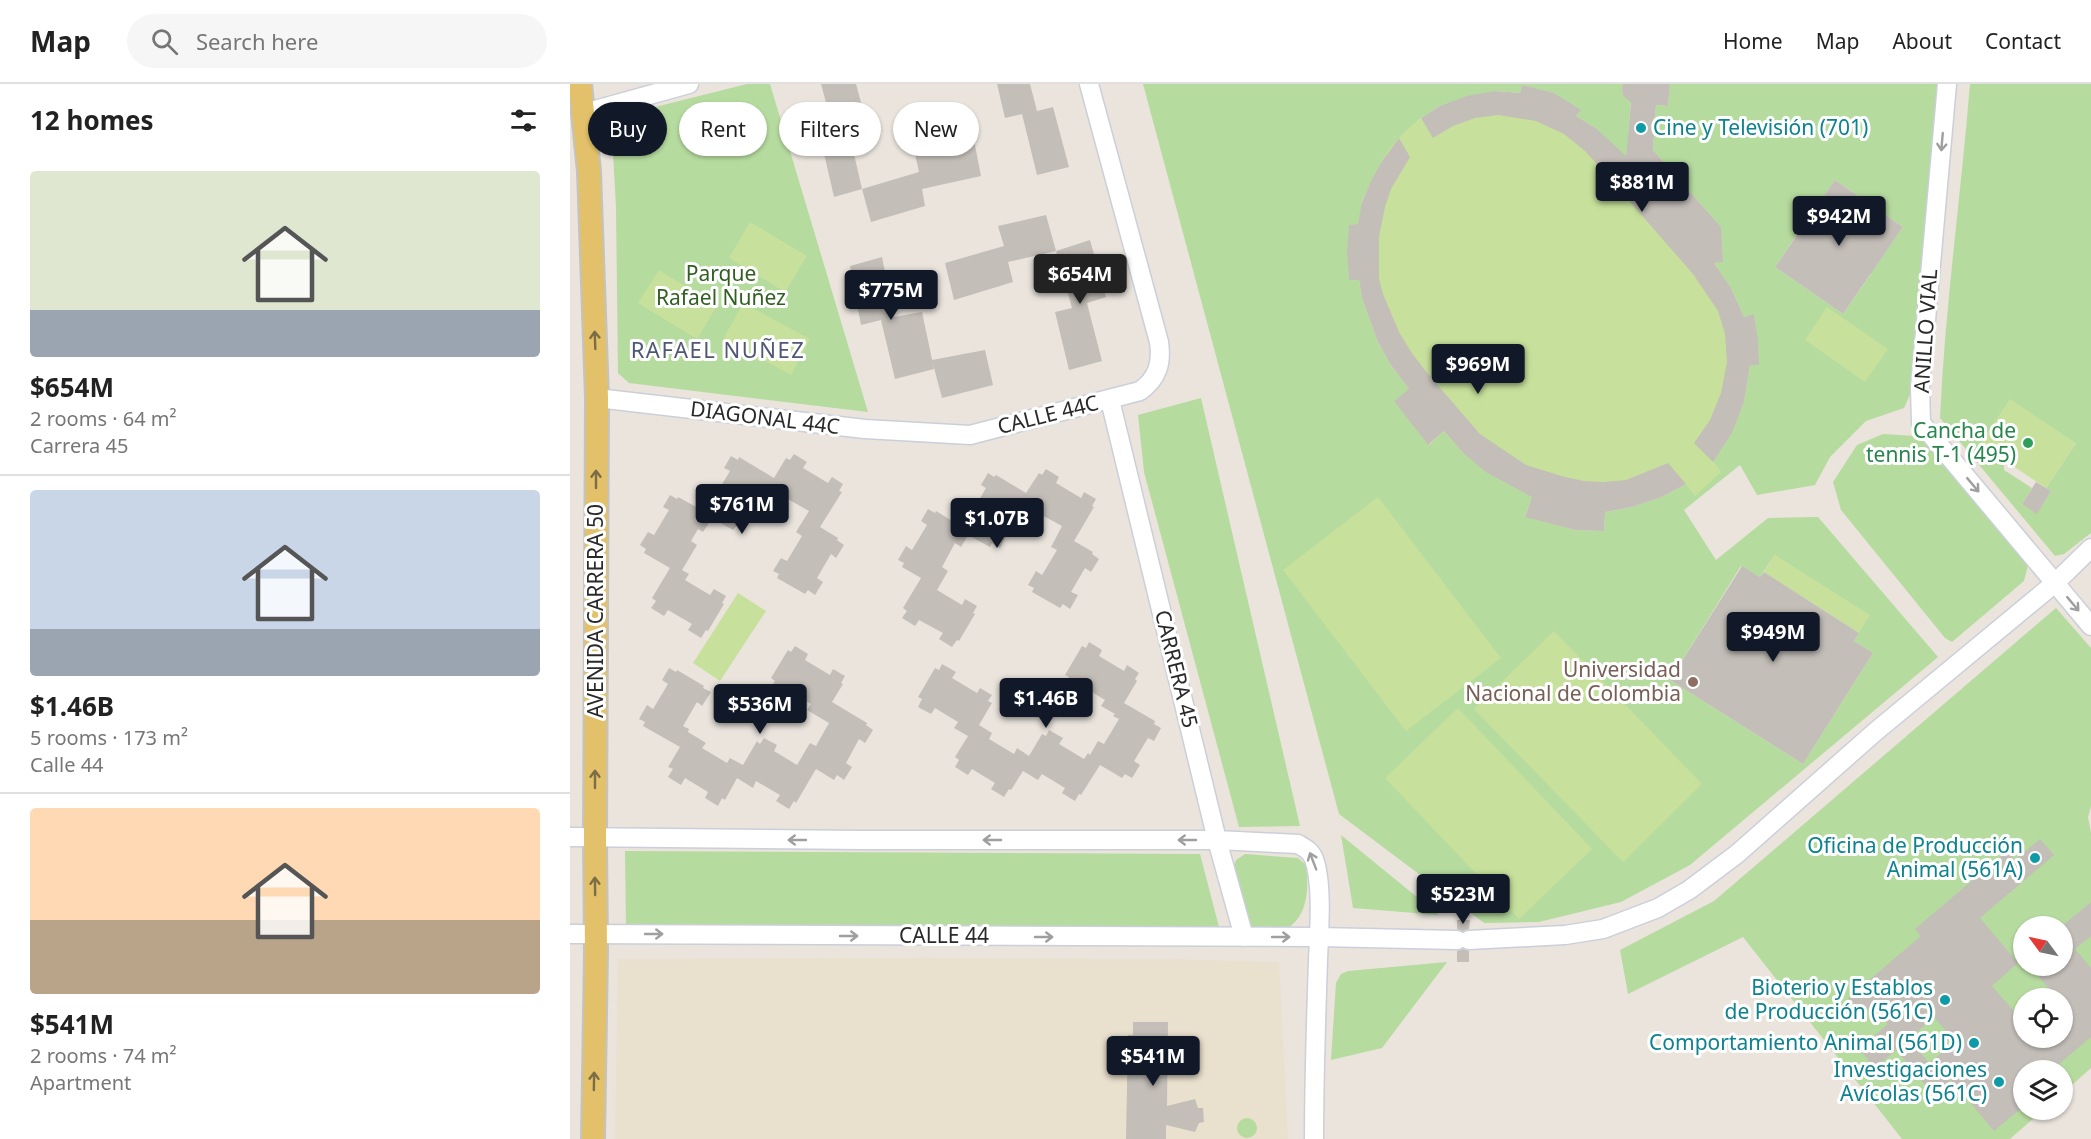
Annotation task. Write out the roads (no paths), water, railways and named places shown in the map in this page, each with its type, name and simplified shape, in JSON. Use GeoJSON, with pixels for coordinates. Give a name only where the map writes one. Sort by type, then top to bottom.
{"type":"FeatureCollection","features":[{"type":"Feature","properties":{"kind":"main road","name":"AVENIDA CARRERA 50"},"geometry":{"type":"LineString","coordinates":[[580,84],[589,171],[597,398],[596,933],[593,1139]]}},
{"type":"Feature","properties":{"kind":"street"},"geometry":{"type":"LineString","coordinates":[[584,113],[689,84]]}},
{"type":"Feature","properties":{"kind":"street","name":"CALLE 44C"},"geometry":{"type":"LineString","coordinates":[[934,434],[970,435],[1110,400],[1140,391],[1155,376],[1159,367],[1161,355],[1159,342],[1089,84]]}},
{"type":"Feature","properties":{"kind":"street","name":"ANILLO VIAL"},"geometry":{"type":"LineString","coordinates":[[1947,84],[1920,388],[1921,423],[2091,626]]}},
{"type":"Feature","properties":{"kind":"street","name":"DIAGONAL 44C"},"geometry":{"type":"LineString","coordinates":[[597,398],[865,429],[934,434]]}},
{"type":"Feature","properties":{"kind":"street","name":"CARRERA 45"},"geometry":{"type":"LineString","coordinates":[[1110,400],[1217,840],[1244,937]]}},
{"type":"Feature","properties":{"kind":"street","name":"CALLE 44"},"geometry":{"type":"LineString","coordinates":[[570,934],[1318,937],[1463,940],[1565,935],[1603,929],[1658,908],[1689,890],[1737,854],[1875,732],[2055,583],[2091,548]]}},
{"type":"Feature","properties":{"kind":"street"},"geometry":{"type":"LineString","coordinates":[[570,837],[1217,840],[1298,844],[1313,856],[1318,880],[1314,1139]]}},
{"type":"Feature","properties":{"kind":"place","name":"Cine y Televisión (701)"},"geometry":{"type":"Point","coordinates":[1641,128]}},
{"type":"Feature","properties":{"kind":"place","name":"Cancha de tennis T-1 (495)"},"geometry":{"type":"Point","coordinates":[2028,443]}},
{"type":"Feature","properties":{"kind":"place","name":"Universidad Nacional de Colombia"},"geometry":{"type":"Point","coordinates":[1693,682]}},
{"type":"Feature","properties":{"kind":"place","name":"Oficina de Producción Animal (561A)"},"geometry":{"type":"Point","coordinates":[2035,858]}},
{"type":"Feature","properties":{"kind":"place","name":"Bioterio y Establos de Producción (561C)"},"geometry":{"type":"Point","coordinates":[1945,1000]}},
{"type":"Feature","properties":{"kind":"place","name":"Comportamiento Animal (561D)"},"geometry":{"type":"Point","coordinates":[1974,1043]}},
{"type":"Feature","properties":{"kind":"place","name":"Investigaciones Avícolas (561C)"},"geometry":{"type":"Point","coordinates":[1999,1082]}},
{"type":"Feature","properties":{"kind":"district","name":"RAFAEL NUÑEZ"},"geometry":{"type":"Point","coordinates":[718,350]}},
{"type":"Feature","properties":{"kind":"park label","name":"Parque Rafael Nuñez"},"geometry":{"type":"Point","coordinates":[721,286]}}]}
